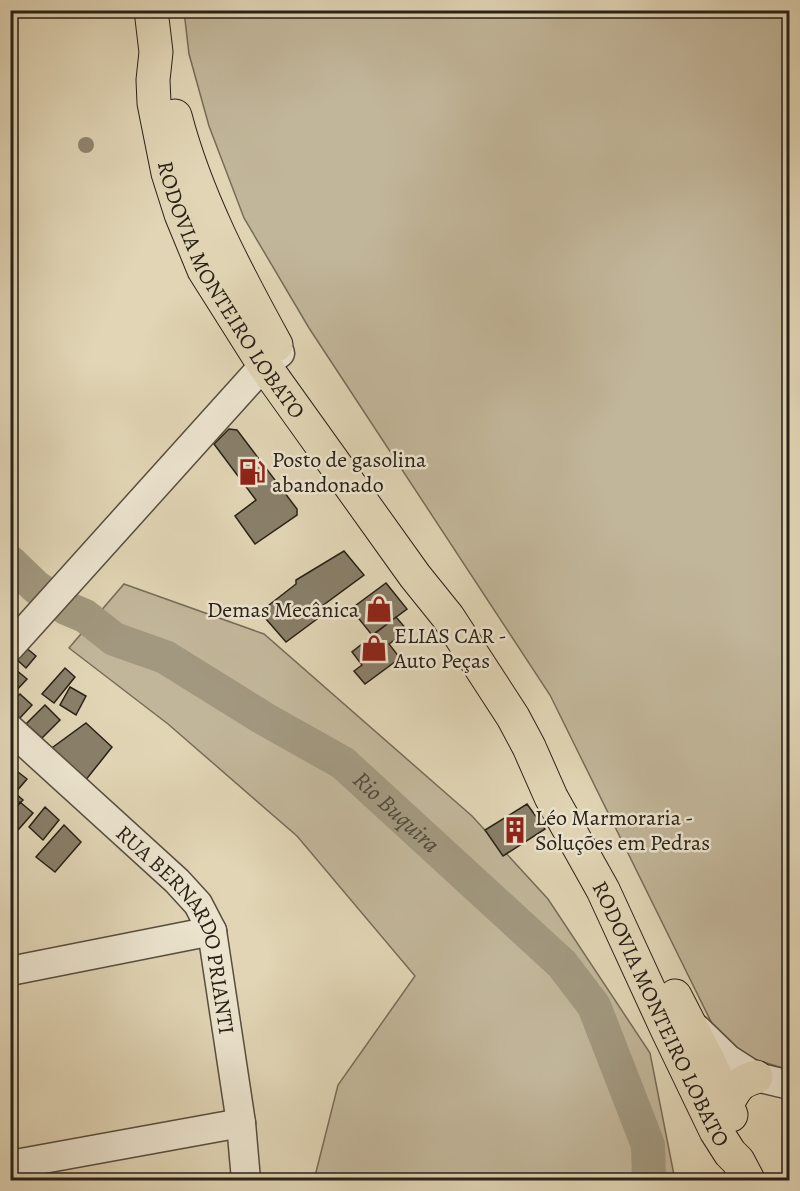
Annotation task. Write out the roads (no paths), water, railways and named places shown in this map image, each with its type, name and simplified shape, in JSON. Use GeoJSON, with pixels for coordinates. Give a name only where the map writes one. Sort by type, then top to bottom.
{"type":"FeatureCollection","features":[{"type":"Feature","properties":{"kind":"main road","name":"RODOVIA MONTEIRO LOBATO"},"geometry":{"type":"LineString","coordinates":[[151,10],[156,52],[178,127],[194,173],[272,359],[415,576],[448,617],[513,717],[558,811],[677,1024]]}},
{"type":"Feature","properties":{"kind":"main road","name":"RODOVIA MONTEIRO LOBATO"},"geometry":{"type":"LineString","coordinates":[[272,359],[480,631],[508,674],[570,788],[615,881],[677,1024],[717,1131],[743,1171]]}},
{"type":"Feature","properties":{"kind":"main road"},"geometry":{"type":"LineString","coordinates":[[677,1024],[689,1055],[710,1064]]}},
{"type":"Feature","properties":{"kind":"main road","name":"RODOVIA MONTEIRO LOBATO"},"geometry":{"type":"LineString","coordinates":[[710,1064],[727,1104],[738,1140],[743,1171]]}},
{"type":"Feature","properties":{"kind":"main road"},"geometry":{"type":"LineString","coordinates":[[727,1104],[742,1081],[756,1077]]}},
{"type":"Feature","properties":{"kind":"street"},"geometry":{"type":"LineString","coordinates":[[18,640],[272,359]]}},
{"type":"Feature","properties":{"kind":"street","name":"RUA BERNARDO PRIANTI"},"geometry":{"type":"LineString","coordinates":[[10,729],[198,904],[212,931],[241,1123],[246,1180]]}},
{"type":"Feature","properties":{"kind":"street"},"geometry":{"type":"LineString","coordinates":[[10,971],[212,931]]}},
{"type":"Feature","properties":{"kind":"street"},"geometry":{"type":"LineString","coordinates":[[677,1024],[756,1077]]}},
{"type":"Feature","properties":{"kind":"street"},"geometry":{"type":"LineString","coordinates":[[710,1064],[726,1070],[789,1084]]}},
{"type":"Feature","properties":{"kind":"street"},"geometry":{"type":"LineString","coordinates":[[10,1165],[241,1123]]}},
{"type":"Feature","properties":{"kind":"waterway","name":"Rio Buquira"},"geometry":{"type":"LineString","coordinates":[[10,562],[36,587],[66,608],[85,616],[114,639],[165,657],[263,718],[343,763],[562,964],[594,1006],[648,1145],[649,1180]]}},
{"type":"Feature","properties":{"kind":"place","name":"Posto de gasolina abandonado"},"geometry":{"type":"Point","coordinates":[252,472]}},
{"type":"Feature","properties":{"kind":"place","name":"Demas Mecânica"},"geometry":{"type":"Point","coordinates":[379,609]}},
{"type":"Feature","properties":{"kind":"place","name":"ELIAS CAR - Auto Peças"},"geometry":{"type":"Point","coordinates":[374,648]}},
{"type":"Feature","properties":{"kind":"place","name":"Léo Marmoraria - Soluções em Pedras"},"geometry":{"type":"Point","coordinates":[515,830]}}]}
